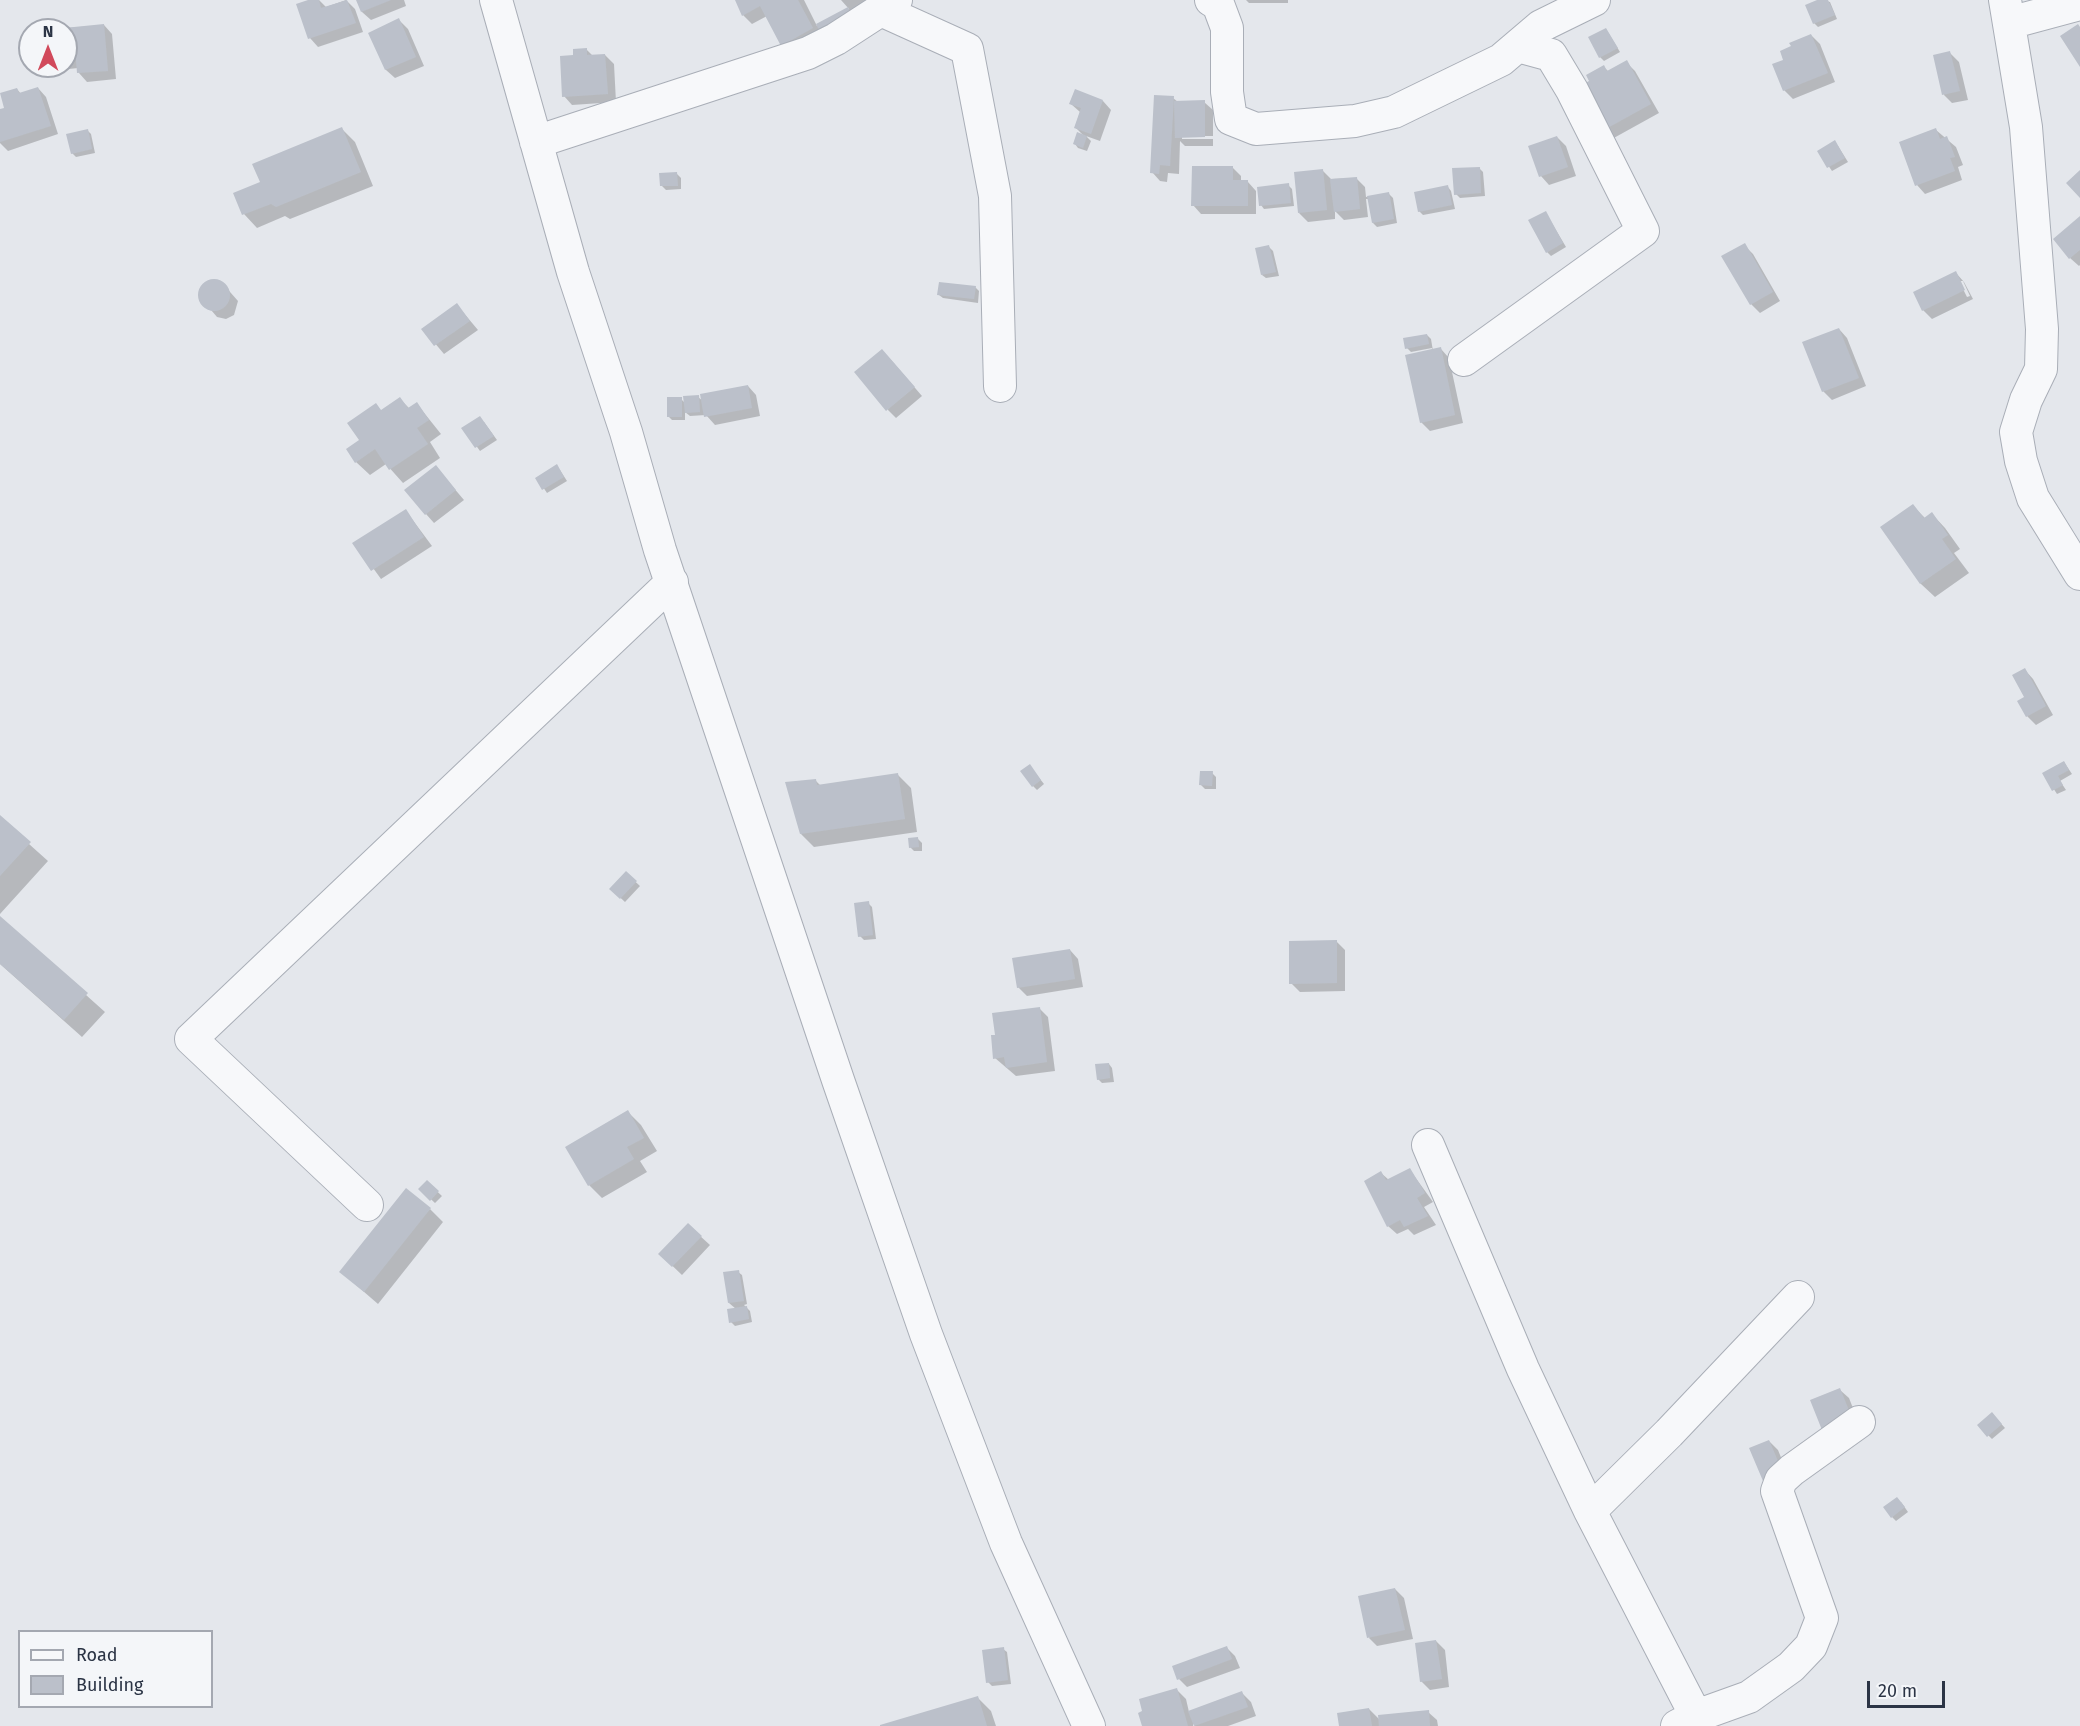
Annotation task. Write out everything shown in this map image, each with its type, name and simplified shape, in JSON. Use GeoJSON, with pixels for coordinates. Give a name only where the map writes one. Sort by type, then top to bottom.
{"type":"FeatureCollection","features":[{"type":"Feature","properties":{"kind":"street"},"geometry":{"type":"LineString","coordinates":[[496,0],[573,272],[672,582],[838,1080],[926,1334],[1006,1543],[1089,1726]]}},
{"type":"Feature","properties":{"kind":"street"},"geometry":{"type":"LineString","coordinates":[[1210,0],[1218,4],[1227,28],[1227,92],[1231,119],[1256,129],[1355,121],[1394,112],[1501,60],[1531,24],[1594,0]]}},
{"type":"Feature","properties":{"kind":"street"},"geometry":{"type":"LineString","coordinates":[[2080,4],[2007,12],[2026,127],[2042,329],[2041,369],[2026,400],[2016,432],[2021,461],[2033,498],[2080,574]]}},
{"type":"Feature","properties":{"kind":"street"},"geometry":{"type":"LineString","coordinates":[[536,142],[808,53],[889,5],[967,49],[994,196],[1000,386]]}},
{"type":"Feature","properties":{"kind":"street"},"geometry":{"type":"LineString","coordinates":[[1464,360],[1643,231],[1572,90],[1531,24]]}},
{"type":"Feature","properties":{"kind":"street"},"geometry":{"type":"LineString","coordinates":[[367,1205],[191,1039],[672,582]]}},
{"type":"Feature","properties":{"kind":"street"},"geometry":{"type":"LineString","coordinates":[[1428,1145],[1523,1369],[1686,1721],[1749,1697],[1791,1667],[1811,1646],[1822,1618],[1777,1491],[1781,1480],[1792,1470],[1859,1422]]}},
{"type":"Feature","properties":{"kind":"street"},"geometry":{"type":"LineString","coordinates":[[1590,1511],[1669,1433],[1798,1297]]}},
{"type":"Feature","properties":{"kind":"building"},"geometry":{"type":"Polygon","coordinates":[[[308,0],[319,0],[321,8],[347,0],[356,23],[308,39],[296,4],[308,0]]]}},
{"type":"Feature","properties":{"kind":"building"},"geometry":{"type":"Polygon","coordinates":[[[356,0],[391,0],[361,12],[356,0]]]}},
{"type":"Feature","properties":{"kind":"building"},"geometry":{"type":"Polygon","coordinates":[[[735,0],[798,0],[813,28],[781,46],[760,6],[742,16],[735,0]]]}},
{"type":"Feature","properties":{"kind":"building"},"geometry":{"type":"Polygon","coordinates":[[[1817,0],[1828,0],[1835,15],[1813,24],[1805,5],[1817,0]]]}},
{"type":"Feature","properties":{"kind":"building"},"geometry":{"type":"Polygon","coordinates":[[[848,7],[851,13],[868,15],[803,38],[819,30],[816,24],[848,7]]]}},
{"type":"Feature","properties":{"kind":"building"},"geometry":{"type":"Polygon","coordinates":[[[399,18],[416,57],[385,70],[368,33],[399,18]]]}},
{"type":"Feature","properties":{"kind":"building"},"geometry":{"type":"Polygon","coordinates":[[[104,24],[108,71],[78,73],[78,27],[104,24]]]}},
{"type":"Feature","properties":{"kind":"building"},"geometry":{"type":"Polygon","coordinates":[[[2078,24],[2080,27],[2080,67],[2060,36],[2078,24]]]}},
{"type":"Feature","properties":{"kind":"building"},"geometry":{"type":"Polygon","coordinates":[[[1606,28],[1618,48],[1599,58],[1588,37],[1606,28]]]}},
{"type":"Feature","properties":{"kind":"building"},"geometry":{"type":"Polygon","coordinates":[[[1811,34],[1828,73],[1783,91],[1772,64],[1783,60],[1780,51],[1791,46],[1789,43],[1811,34]]]}},
{"type":"Feature","properties":{"kind":"building"},"geometry":{"type":"Polygon","coordinates":[[[587,48],[587,55],[605,54],[608,94],[562,97],[560,56],[573,55],[573,49],[587,48]]]}},
{"type":"Feature","properties":{"kind":"building"},"geometry":{"type":"Polygon","coordinates":[[[1950,51],[1960,91],[1942,95],[1933,55],[1950,51]]]}},
{"type":"Feature","properties":{"kind":"building"},"geometry":{"type":"Polygon","coordinates":[[[1627,60],[1651,104],[1602,131],[1578,87],[1589,81],[1586,75],[1604,65],[1607,71],[1627,60]]]}},
{"type":"Feature","properties":{"kind":"building"},"geometry":{"type":"Polygon","coordinates":[[[38,87],[51,126],[0,142],[0,109],[4,108],[0,93],[17,88],[19,93],[38,87]]]}},
{"type":"Feature","properties":{"kind":"building"},"geometry":{"type":"Polygon","coordinates":[[[1075,89],[1103,100],[1091,134],[1074,128],[1081,108],[1069,104],[1075,89]]]}},
{"type":"Feature","properties":{"kind":"building"},"geometry":{"type":"Polygon","coordinates":[[[1154,95],[1174,96],[1170,166],[1160,165],[1159,174],[1150,173],[1154,95]]]}},
{"type":"Feature","properties":{"kind":"building"},"geometry":{"type":"Polygon","coordinates":[[[1205,100],[1205,137],[1175,138],[1174,101],[1205,100]]]}},
{"type":"Feature","properties":{"kind":"building"},"geometry":{"type":"Polygon","coordinates":[[[342,127],[361,172],[276,207],[271,204],[242,215],[233,193],[260,182],[252,164],[342,127]]]}},
{"type":"Feature","properties":{"kind":"building"},"geometry":{"type":"Polygon","coordinates":[[[1936,128],[1940,139],[1947,136],[1955,157],[1950,158],[1955,171],[1915,186],[1899,142],[1936,128]]]}},
{"type":"Feature","properties":{"kind":"building"},"geometry":{"type":"Polygon","coordinates":[[[88,129],[92,149],[71,154],[66,134],[88,129]]]}},
{"type":"Feature","properties":{"kind":"building"},"geometry":{"type":"Polygon","coordinates":[[[1077,132],[1087,136],[1083,148],[1073,144],[1077,132]]]}},
{"type":"Feature","properties":{"kind":"building"},"geometry":{"type":"Polygon","coordinates":[[[1557,136],[1568,167],[1539,177],[1528,146],[1557,136]]]}},
{"type":"Feature","properties":{"kind":"building"},"geometry":{"type":"Polygon","coordinates":[[[1835,140],[1845,158],[1827,168],[1817,151],[1835,140]]]}},
{"type":"Feature","properties":{"kind":"building"},"geometry":{"type":"Polygon","coordinates":[[[1192,166],[1233,166],[1233,180],[1248,180],[1248,206],[1191,206],[1192,166]]]}},
{"type":"Feature","properties":{"kind":"building"},"geometry":{"type":"Polygon","coordinates":[[[1480,167],[1481,193],[1454,195],[1452,168],[1480,167]]]}},
{"type":"Feature","properties":{"kind":"building"},"geometry":{"type":"Polygon","coordinates":[[[1323,169],[1327,210],[1298,213],[1294,172],[1323,169]]]}},
{"type":"Feature","properties":{"kind":"building"},"geometry":{"type":"Polygon","coordinates":[[[2080,170],[2080,198],[2066,183],[2080,170]]]}},
{"type":"Feature","properties":{"kind":"building"},"geometry":{"type":"Polygon","coordinates":[[[677,172],[678,186],[660,186],[659,173],[677,172]]]}},
{"type":"Feature","properties":{"kind":"building"},"geometry":{"type":"Polygon","coordinates":[[[1357,177],[1360,209],[1334,212],[1330,179],[1357,177]]]}},
{"type":"Feature","properties":{"kind":"building"},"geometry":{"type":"Polygon","coordinates":[[[1289,183],[1291,203],[1259,206],[1257,187],[1289,183]]]}},
{"type":"Feature","properties":{"kind":"building"},"geometry":{"type":"Polygon","coordinates":[[[1448,185],[1452,205],[1418,212],[1414,192],[1448,185]]]}},
{"type":"Feature","properties":{"kind":"building"},"geometry":{"type":"Polygon","coordinates":[[[1389,192],[1394,219],[1372,223],[1367,196],[1389,192]]]}},
{"type":"Feature","properties":{"kind":"building"},"geometry":{"type":"Polygon","coordinates":[[[1546,211],[1563,243],[1546,253],[1528,220],[1546,211]]]}},
{"type":"Feature","properties":{"kind":"building"},"geometry":{"type":"Polygon","coordinates":[[[2080,216],[2080,250],[2069,259],[2053,239],[2080,216]]]}},
{"type":"Feature","properties":{"kind":"building"},"geometry":{"type":"Polygon","coordinates":[[[1745,243],[1773,292],[1750,305],[1721,256],[1745,243]]]}},
{"type":"Feature","properties":{"kind":"building"},"geometry":{"type":"Polygon","coordinates":[[[1269,245],[1276,272],[1261,275],[1255,248],[1269,245]]]}},
{"type":"Feature","properties":{"kind":"building"},"geometry":{"type":"Polygon","coordinates":[[[1956,271],[1965,290],[1922,311],[1913,292],[1956,271]]]}},
{"type":"Feature","properties":{"kind":"building"},"geometry":{"type":"Polygon","coordinates":[[[214,279],[225,284],[230,295],[225,306],[214,311],[203,306],[198,295],[203,284],[214,279]]]}},
{"type":"Feature","properties":{"kind":"building"},"geometry":{"type":"Polygon","coordinates":[[[939,282],[976,286],[974,299],[937,295],[939,282]]]}},
{"type":"Feature","properties":{"kind":"building"},"geometry":{"type":"Polygon","coordinates":[[[457,303],[470,321],[434,346],[421,329],[457,303]]]}},
{"type":"Feature","properties":{"kind":"building"},"geometry":{"type":"Polygon","coordinates":[[[1839,328],[1859,378],[1822,392],[1802,342],[1839,328]]]}},
{"type":"Feature","properties":{"kind":"building"},"geometry":{"type":"Polygon","coordinates":[[[1427,334],[1429,344],[1405,349],[1403,338],[1427,334]]]}},
{"type":"Feature","properties":{"kind":"building"},"geometry":{"type":"Polygon","coordinates":[[[1441,347],[1455,415],[1420,423],[1405,355],[1441,347]]]}},
{"type":"Feature","properties":{"kind":"building"},"geometry":{"type":"Polygon","coordinates":[[[882,349],[915,387],[886,411],[854,372],[882,349]]]}},
{"type":"Feature","properties":{"kind":"building"},"geometry":{"type":"Polygon","coordinates":[[[748,385],[752,408],[704,417],[700,394],[748,385]]]}},
{"type":"Feature","properties":{"kind":"building"},"geometry":{"type":"Polygon","coordinates":[[[699,395],[700,412],[685,413],[683,396],[699,395]]]}},
{"type":"Feature","properties":{"kind":"building"},"geometry":{"type":"Polygon","coordinates":[[[400,397],[408,408],[417,402],[429,420],[417,428],[428,444],[389,470],[375,449],[355,463],[346,449],[359,440],[347,423],[376,403],[381,410],[400,397]]]}},
{"type":"Feature","properties":{"kind":"building"},"geometry":{"type":"Polygon","coordinates":[[[667,397],[682,397],[682,417],[667,417],[667,397]]]}},
{"type":"Feature","properties":{"kind":"building"},"geometry":{"type":"Polygon","coordinates":[[[480,416],[494,436],[475,448],[461,428],[480,416]]]}},
{"type":"Feature","properties":{"kind":"building"},"geometry":{"type":"Polygon","coordinates":[[[557,464],[564,477],[542,490],[535,478],[557,464]]]}},
{"type":"Feature","properties":{"kind":"building"},"geometry":{"type":"Polygon","coordinates":[[[436,465],[456,490],[425,515],[404,490],[436,465]]]}},
{"type":"Feature","properties":{"kind":"building"},"geometry":{"type":"Polygon","coordinates":[[[1913,504],[1924,518],[1932,512],[1948,535],[1942,539],[1956,559],[1920,584],[1880,527],[1913,504]]]}},
{"type":"Feature","properties":{"kind":"building"},"geometry":{"type":"Polygon","coordinates":[[[406,509],[424,537],[371,571],[352,543],[406,509]]]}},
{"type":"Feature","properties":{"kind":"building"},"geometry":{"type":"Polygon","coordinates":[[[2025,668],[2046,706],[2026,717],[2017,701],[2024,697],[2012,675],[2025,668]]]}},
{"type":"Feature","properties":{"kind":"building"},"geometry":{"type":"Polygon","coordinates":[[[2064,761],[2069,770],[2058,776],[2063,785],[2052,791],[2042,773],[2064,761]]]}},
{"type":"Feature","properties":{"kind":"building"},"geometry":{"type":"Polygon","coordinates":[[[1030,764],[1041,780],[1032,787],[1020,771],[1030,764]]]}},
{"type":"Feature","properties":{"kind":"building"},"geometry":{"type":"Polygon","coordinates":[[[1200,771],[1213,771],[1212,786],[1199,785],[1200,771]]]}},
{"type":"Feature","properties":{"kind":"building"},"geometry":{"type":"Polygon","coordinates":[[[898,773],[905,819],[800,834],[785,782],[816,779],[817,785],[898,773]]]}},
{"type":"Feature","properties":{"kind":"building"},"geometry":{"type":"Polygon","coordinates":[[[0,815],[31,842],[0,876],[0,815]]]}},
{"type":"Feature","properties":{"kind":"building"},"geometry":{"type":"Polygon","coordinates":[[[918,837],[919,847],[909,848],[908,838],[918,837]]]}},
{"type":"Feature","properties":{"kind":"building"},"geometry":{"type":"Polygon","coordinates":[[[626,871],[637,881],[620,899],[609,889],[626,871]]]}},
{"type":"Feature","properties":{"kind":"building"},"geometry":{"type":"Polygon","coordinates":[[[869,901],[873,935],[858,937],[854,903],[869,901]]]}},
{"type":"Feature","properties":{"kind":"building"},"geometry":{"type":"Polygon","coordinates":[[[0,916],[88,993],[64,1020],[0,964],[0,916]]]}},
{"type":"Feature","properties":{"kind":"building"},"geometry":{"type":"Polygon","coordinates":[[[1337,940],[1337,983],[1289,984],[1289,941],[1337,940]]]}},
{"type":"Feature","properties":{"kind":"building"},"geometry":{"type":"Polygon","coordinates":[[[1070,949],[1075,979],[1017,988],[1012,958],[1070,949]]]}},
{"type":"Feature","properties":{"kind":"building"},"geometry":{"type":"Polygon","coordinates":[[[1040,1007],[1047,1062],[1006,1068],[1004,1057],[993,1059],[991,1035],[995,1035],[992,1013],[1040,1007]]]}},
{"type":"Feature","properties":{"kind":"building"},"geometry":{"type":"Polygon","coordinates":[[[1109,1063],[1110,1078],[1097,1080],[1095,1064],[1109,1063]]]}},
{"type":"Feature","properties":{"kind":"building"},"geometry":{"type":"Polygon","coordinates":[[[628,1110],[644,1138],[627,1147],[634,1159],[588,1186],[565,1147],[628,1110]]]}},
{"type":"Feature","properties":{"kind":"building"},"geometry":{"type":"Polygon","coordinates":[[[1410,1168],[1425,1193],[1417,1198],[1428,1216],[1404,1227],[1400,1220],[1387,1227],[1364,1181],[1381,1171],[1386,1180],[1410,1168]]]}},
{"type":"Feature","properties":{"kind":"building"},"geometry":{"type":"Polygon","coordinates":[[[427,1180],[439,1191],[430,1201],[418,1189],[427,1180]]]}},
{"type":"Feature","properties":{"kind":"building"},"geometry":{"type":"Polygon","coordinates":[[[406,1188],[431,1208],[364,1292],[339,1272],[406,1188]]]}},
{"type":"Feature","properties":{"kind":"building"},"geometry":{"type":"Polygon","coordinates":[[[688,1223],[702,1236],[672,1267],[658,1254],[688,1223]]]}},
{"type":"Feature","properties":{"kind":"building"},"geometry":{"type":"Polygon","coordinates":[[[739,1270],[744,1301],[728,1303],[723,1272],[739,1270]]]}},
{"type":"Feature","properties":{"kind":"building"},"geometry":{"type":"Polygon","coordinates":[[[747,1306],[749,1319],[729,1323],[727,1309],[747,1306]]]}},
{"type":"Feature","properties":{"kind":"building"},"geometry":{"type":"Polygon","coordinates":[[[1840,1388],[1852,1418],[1822,1430],[1810,1400],[1840,1388]]]}},
{"type":"Feature","properties":{"kind":"building"},"geometry":{"type":"Polygon","coordinates":[[[1992,1412],[2002,1424],[1987,1437],[1977,1425],[1992,1412]]]}},
{"type":"Feature","properties":{"kind":"building"},"geometry":{"type":"Polygon","coordinates":[[[1769,1440],[1783,1473],[1763,1481],[1749,1448],[1769,1440]]]}},
{"type":"Feature","properties":{"kind":"building"},"geometry":{"type":"Polygon","coordinates":[[[1897,1497],[1905,1507],[1891,1518],[1883,1507],[1897,1497]]]}},
{"type":"Feature","properties":{"kind":"building"},"geometry":{"type":"Polygon","coordinates":[[[1395,1588],[1405,1630],[1367,1638],[1358,1596],[1395,1588]]]}},
{"type":"Feature","properties":{"kind":"building"},"geometry":{"type":"Polygon","coordinates":[[[1436,1640],[1442,1679],[1420,1682],[1415,1643],[1436,1640]]]}},
{"type":"Feature","properties":{"kind":"building"},"geometry":{"type":"Polygon","coordinates":[[[1227,1646],[1232,1659],[1177,1680],[1172,1666],[1227,1646]]]}},
{"type":"Feature","properties":{"kind":"building"},"geometry":{"type":"Polygon","coordinates":[[[1004,1647],[1008,1680],[986,1683],[982,1650],[1004,1647]]]}},
{"type":"Feature","properties":{"kind":"building"},"geometry":{"type":"Polygon","coordinates":[[[1177,1688],[1188,1726],[1142,1726],[1138,1713],[1142,1711],[1139,1699],[1177,1688]]]}},
{"type":"Feature","properties":{"kind":"building"},"geometry":{"type":"Polygon","coordinates":[[[1242,1691],[1248,1707],[1194,1726],[1188,1711],[1242,1691]]]}},
{"type":"Feature","properties":{"kind":"building"},"geometry":{"type":"Polygon","coordinates":[[[978,1696],[987,1726],[880,1726],[880,1725],[978,1696]]]}},
{"type":"Feature","properties":{"kind":"building"},"geometry":{"type":"Polygon","coordinates":[[[1369,1708],[1372,1726],[1339,1726],[1337,1713],[1369,1708]]]}},
{"type":"Feature","properties":{"kind":"building"},"geometry":{"type":"Polygon","coordinates":[[[1429,1710],[1430,1726],[1379,1726],[1378,1715],[1429,1710]]]}}]}
